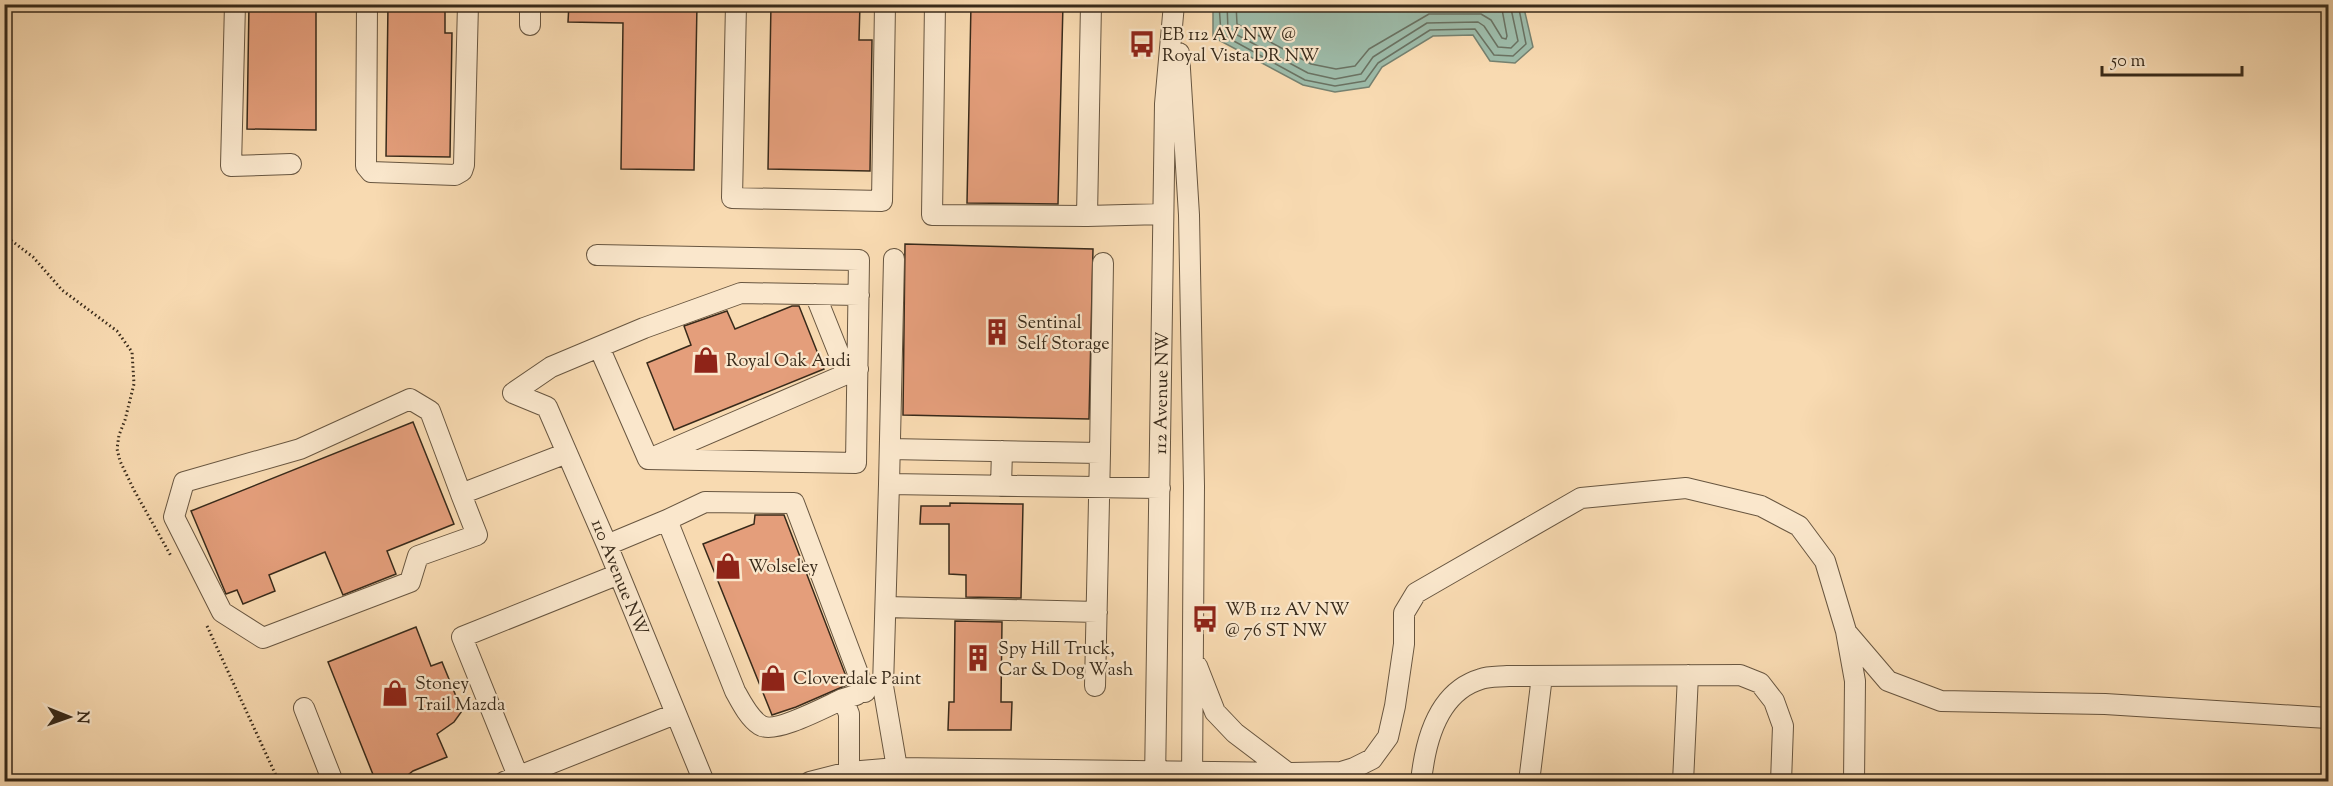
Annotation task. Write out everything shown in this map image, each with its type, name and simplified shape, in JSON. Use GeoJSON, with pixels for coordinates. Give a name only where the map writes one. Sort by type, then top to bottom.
{"type":"FeatureCollection","features":[{"type":"Feature","properties":{"kind":"street"},"geometry":{"type":"LineString","coordinates":[[235,4],[231,166],[291,164]]}},
{"type":"Feature","properties":{"kind":"street"},"geometry":{"type":"LineString","coordinates":[[367,4],[366,166],[371,171],[455,175],[462,171],[464,165],[468,4]]}},
{"type":"Feature","properties":{"kind":"street"},"geometry":{"type":"LineString","coordinates":[[530,4],[530,25]]}},
{"type":"Feature","properties":{"kind":"street"},"geometry":{"type":"LineString","coordinates":[[736,4],[732,198],[882,201],[885,4]]}},
{"type":"Feature","properties":{"kind":"street"},"geometry":{"type":"LineString","coordinates":[[935,4],[932,215],[1163,214]]}},
{"type":"Feature","properties":{"kind":"street"},"geometry":{"type":"LineString","coordinates":[[1087,216],[1091,4]]}},
{"type":"Feature","properties":{"kind":"street","name":"112 Avenue NW"},"geometry":{"type":"LineString","coordinates":[[1155,776],[1165,104],[1175,4]]}},
{"type":"Feature","properties":{"kind":"street","name":"112 Avenue NW"},"geometry":{"type":"LineString","coordinates":[[1175,4],[1190,215],[1194,486],[1192,776]]}},
{"type":"Feature","properties":{"kind":"street"},"geometry":{"type":"LineString","coordinates":[[597,255],[860,260],[852,371],[856,463],[648,459]]}},
{"type":"Feature","properties":{"kind":"street"},"geometry":{"type":"LineString","coordinates":[[874,689],[886,607],[894,259]]}},
{"type":"Feature","properties":{"kind":"street"},"geometry":{"type":"LineString","coordinates":[[1095,686],[1103,263]]}},
{"type":"Feature","properties":{"kind":"street"},"geometry":{"type":"LineString","coordinates":[[648,459],[599,347],[741,293],[859,295]]}},
{"type":"Feature","properties":{"kind":"street"},"geometry":{"type":"LineString","coordinates":[[815,294],[852,371]]}},
{"type":"Feature","properties":{"kind":"street","name":"110 Avenue NW"},"geometry":{"type":"LineString","coordinates":[[599,347],[551,367],[513,393],[547,407],[607,545],[704,782]]}},
{"type":"Feature","properties":{"kind":"street"},"geometry":{"type":"LineString","coordinates":[[648,459],[852,371]]}},
{"type":"Feature","properties":{"kind":"street"},"geometry":{"type":"LineString","coordinates":[[410,399],[430,411],[461,494],[477,535],[418,556],[410,582],[263,638],[222,612],[174,517],[184,482],[300,449],[410,399]]}},
{"type":"Feature","properties":{"kind":"street"},"geometry":{"type":"LineString","coordinates":[[890,449],[1100,453]]}},
{"type":"Feature","properties":{"kind":"street"},"geometry":{"type":"LineString","coordinates":[[1001,486],[1002,451]]}},
{"type":"Feature","properties":{"kind":"street"},"geometry":{"type":"LineString","coordinates":[[461,494],[567,453]]}},
{"type":"Feature","properties":{"kind":"street"},"geometry":{"type":"LineString","coordinates":[[889,484],[1160,488]]}},
{"type":"Feature","properties":{"kind":"street"},"geometry":{"type":"LineString","coordinates":[[810,782],[849,772],[897,768],[1155,776],[1283,777],[1341,772],[1372,759],[1388,737],[1404,644],[1404,613],[1416,593],[1581,498],[1686,488],[1761,506],[1799,526],[1825,561],[1846,631],[1855,681],[1854,782]]}},
{"type":"Feature","properties":{"kind":"street"},"geometry":{"type":"LineString","coordinates":[[607,545],[705,502],[794,503],[874,689],[897,768]]}},
{"type":"Feature","properties":{"kind":"street"},"geometry":{"type":"LineString","coordinates":[[667,520],[735,691],[742,705],[759,725],[768,728],[782,725],[843,699],[874,689]]}},
{"type":"Feature","properties":{"kind":"street"},"geometry":{"type":"LineString","coordinates":[[619,574],[462,637],[511,779],[675,714]]}},
{"type":"Feature","properties":{"kind":"street"},"geometry":{"type":"LineString","coordinates":[[886,607],[1097,612]]}},
{"type":"Feature","properties":{"kind":"street"},"geometry":{"type":"LineString","coordinates":[[1846,631],[1888,681],[1941,701],[2105,704],[2328,718]]}},
{"type":"Feature","properties":{"kind":"street"},"geometry":{"type":"LineString","coordinates":[[1194,658],[1215,712],[1283,777]]}},
{"type":"Feature","properties":{"kind":"street"},"geometry":{"type":"LineString","coordinates":[[1683,782],[1688,675]]}},
{"type":"Feature","properties":{"kind":"street"},"geometry":{"type":"LineString","coordinates":[[1421,782],[1425,750],[1436,717],[1457,692],[1480,679],[1542,676],[1688,675],[1740,675],[1760,683],[1774,701],[1783,726],[1781,782]]}},
{"type":"Feature","properties":{"kind":"street"},"geometry":{"type":"LineString","coordinates":[[1529,782],[1542,676]]}},
{"type":"Feature","properties":{"kind":"street"},"geometry":{"type":"LineString","coordinates":[[843,699],[849,714],[849,772]]}},
{"type":"Feature","properties":{"kind":"street"},"geometry":{"type":"LineString","coordinates":[[304,708],[333,782]]}},
{"type":"Feature","properties":{"kind":"path"},"geometry":{"type":"LineString","coordinates":[[4,235],[33,257],[62,290],[117,331],[132,352],[134,384],[117,449],[134,490],[173,560]]}},
{"type":"Feature","properties":{"kind":"path"},"geometry":{"type":"LineString","coordinates":[[204,620],[279,782]]}},
{"type":"Feature","properties":{"kind":"water"},"geometry":{"type":"Polygon","coordinates":[[[1523,4],[1533,47],[1515,63],[1490,61],[1473,35],[1433,36],[1382,67],[1369,87],[1335,92],[1303,85],[1213,37],[1213,5],[1523,4]]]}},
{"type":"Feature","properties":{"kind":"building"},"geometry":{"type":"Polygon","coordinates":[[[249,4],[316,4],[316,130],[247,129],[249,4]]]}},
{"type":"Feature","properties":{"kind":"building"},"geometry":{"type":"Polygon","coordinates":[[[388,4],[445,4],[445,33],[452,33],[450,157],[386,156],[388,4]]]}},
{"type":"Feature","properties":{"kind":"building"},"geometry":{"type":"Polygon","coordinates":[[[569,4],[697,4],[694,170],[621,169],[623,23],[568,22],[569,4]]]}},
{"type":"Feature","properties":{"kind":"building"},"geometry":{"type":"Polygon","coordinates":[[[771,4],[860,4],[859,40],[872,40],[870,171],[768,169],[771,4]]]}},
{"type":"Feature","properties":{"kind":"building"},"geometry":{"type":"Polygon","coordinates":[[[971,4],[1063,4],[1058,204],[967,203],[971,4]]]}},
{"type":"Feature","properties":{"kind":"building","name":"Sentinal Self Storage"},"geometry":{"type":"Polygon","coordinates":[[[905,244],[1093,249],[1089,419],[903,415],[905,244]]]}},
{"type":"Feature","properties":{"kind":"building"},"geometry":{"type":"Polygon","coordinates":[[[792,306],[799,306],[824,369],[674,430],[647,363],[691,345],[684,326],[727,311],[735,329],[792,306]]]}},
{"type":"Feature","properties":{"kind":"building"},"geometry":{"type":"Polygon","coordinates":[[[413,422],[454,524],[387,551],[396,574],[343,595],[325,552],[269,575],[275,591],[243,604],[237,590],[226,594],[191,511],[413,422]]]}},
{"type":"Feature","properties":{"kind":"building"},"geometry":{"type":"Polygon","coordinates":[[[950,503],[1023,504],[1021,598],[966,597],[966,575],[949,574],[949,524],[920,524],[921,506],[950,506],[950,503]]]}},
{"type":"Feature","properties":{"kind":"building"},"geometry":{"type":"Polygon","coordinates":[[[755,515],[784,515],[849,684],[772,715],[703,544],[754,524],[755,515]]]}},
{"type":"Feature","properties":{"kind":"building","name":"Spy Hill Truck, Car & Dog Wash"},"geometry":{"type":"Polygon","coordinates":[[[955,621],[1002,622],[1001,702],[1012,702],[1011,730],[948,730],[949,702],[954,702],[955,621]]]}},
{"type":"Feature","properties":{"kind":"building"},"geometry":{"type":"Polygon","coordinates":[[[416,627],[431,666],[442,662],[462,711],[454,722],[437,734],[447,757],[413,771],[399,782],[376,782],[328,662],[416,627]]]}},
{"type":"Feature","properties":{"kind":"place","name":"EB 112 AV NW @ Royal Vista DR NW"},"geometry":{"type":"Point","coordinates":[1142,44]}},
{"type":"Feature","properties":{"kind":"place","name":"Sentinal Self Storage"},"geometry":{"type":"Point","coordinates":[997,332]}},
{"type":"Feature","properties":{"kind":"place","name":"Royal Oak Audi"},"geometry":{"type":"Point","coordinates":[706,360]}},
{"type":"Feature","properties":{"kind":"place","name":"Wolseley"},"geometry":{"type":"Point","coordinates":[728,566]}},
{"type":"Feature","properties":{"kind":"place","name":"WB 112 AV NW @ 76 ST NW"},"geometry":{"type":"Point","coordinates":[1205,619]}},
{"type":"Feature","properties":{"kind":"place","name":"Spy Hill Truck, Car & Dog Wash"},"geometry":{"type":"Point","coordinates":[978,658]}},
{"type":"Feature","properties":{"kind":"place","name":"Cloverdale Paint"},"geometry":{"type":"Point","coordinates":[773,678]}},
{"type":"Feature","properties":{"kind":"place","name":"Stoney Trail Mazda"},"geometry":{"type":"Point","coordinates":[395,693]}}]}
